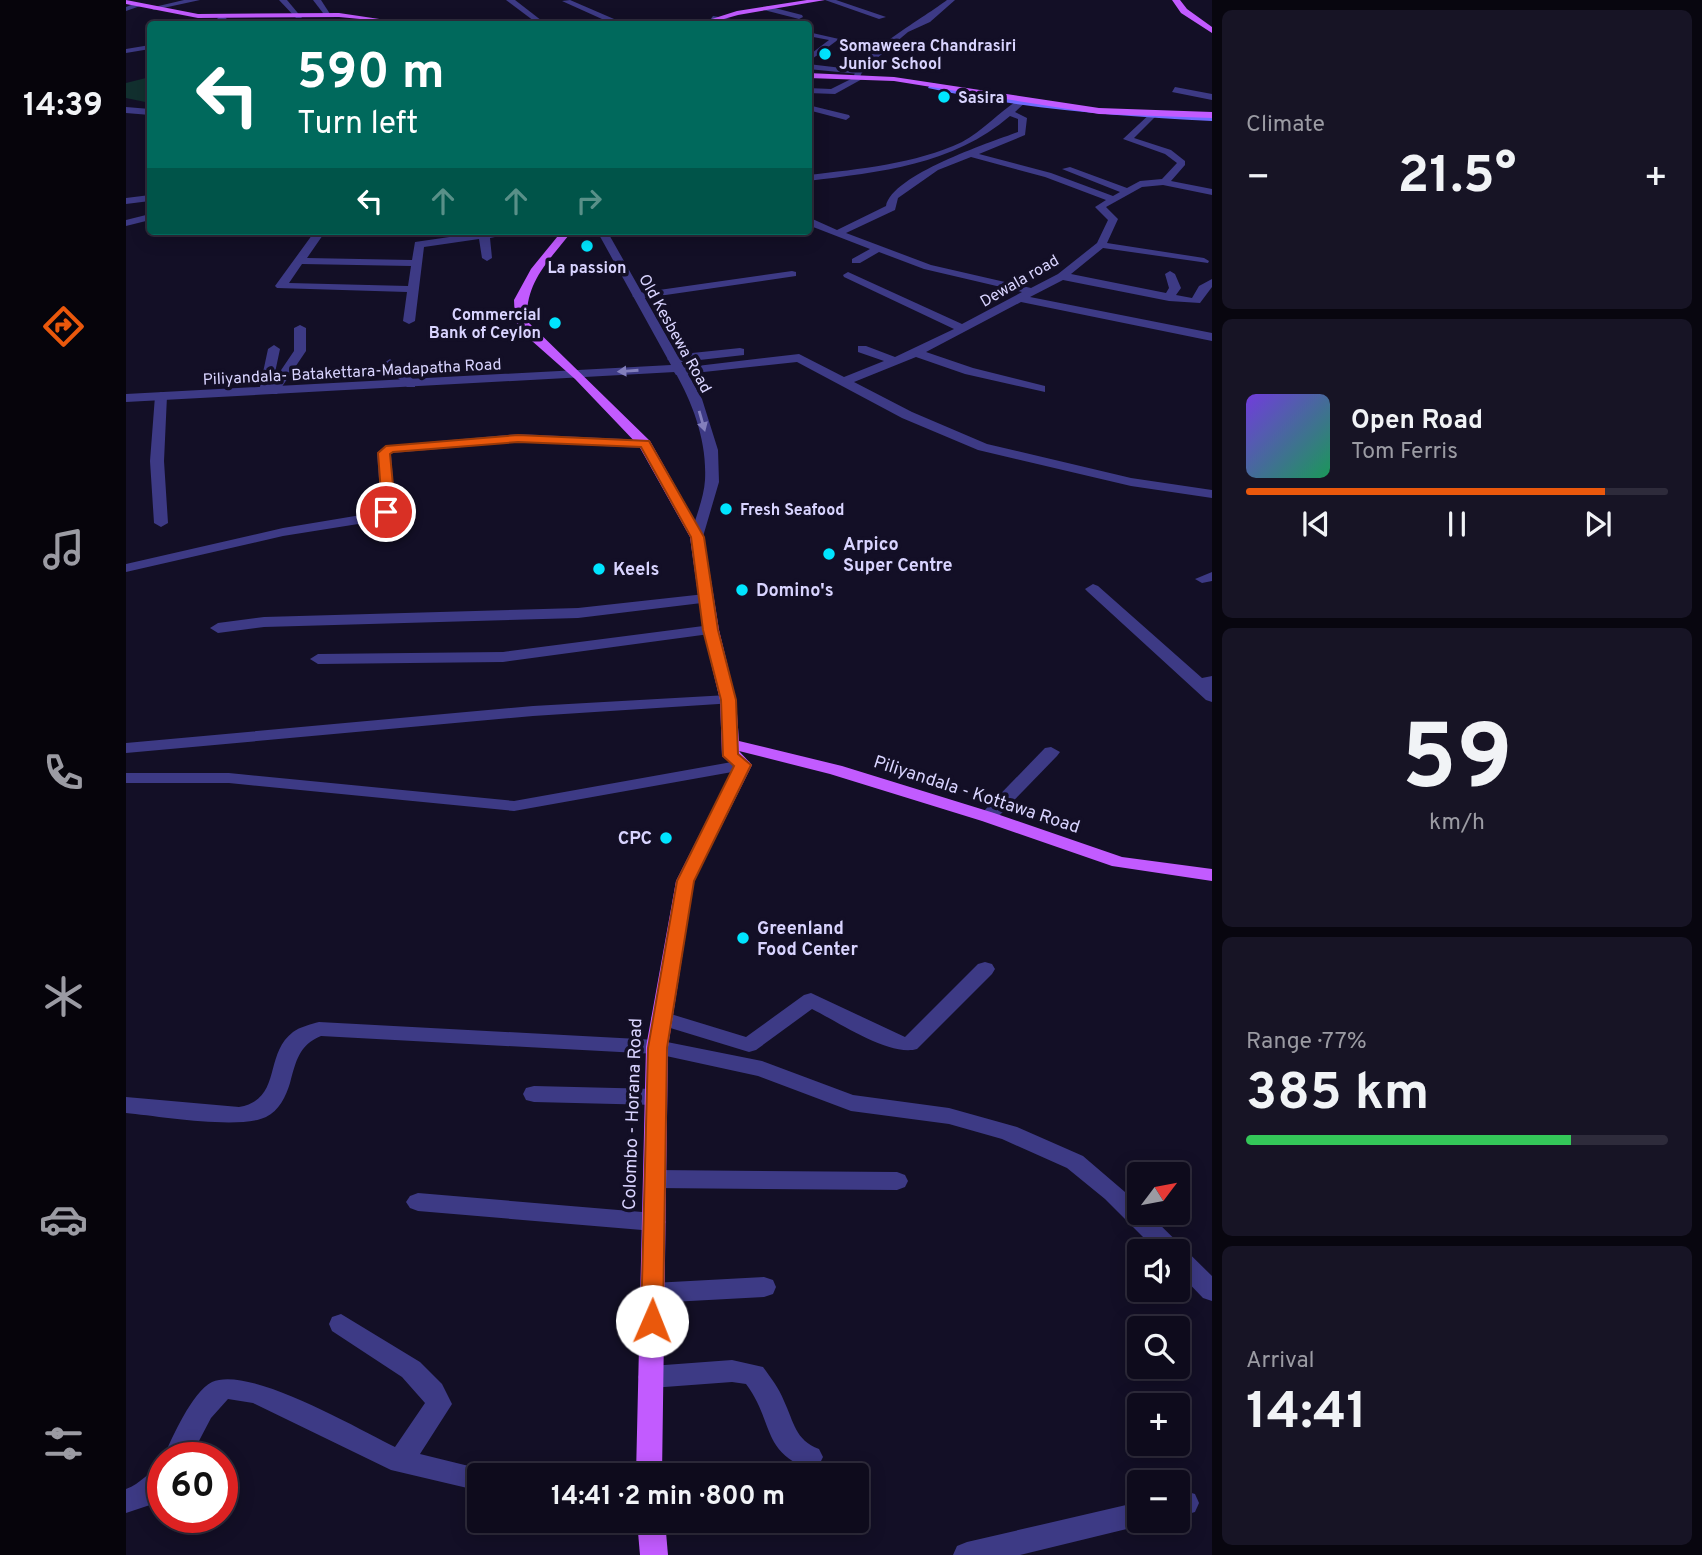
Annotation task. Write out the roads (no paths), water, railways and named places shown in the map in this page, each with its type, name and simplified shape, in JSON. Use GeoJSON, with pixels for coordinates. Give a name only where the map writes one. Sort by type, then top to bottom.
{"type":"FeatureCollection","features":[{"type":"Feature","properties":{"kind":"main road"},"geometry":{"type":"LineString","coordinates":[[706,21],[821,0]]}},
{"type":"Feature","properties":{"kind":"main road"},"geometry":{"type":"LineString","coordinates":[[1176,0],[1184,10],[1212,31]]}},
{"type":"Feature","properties":{"kind":"main road"},"geometry":{"type":"LineString","coordinates":[[1185,0],[1212,25]]}},
{"type":"Feature","properties":{"kind":"main road"},"geometry":{"type":"LineString","coordinates":[[126,2],[223,18],[329,15],[382,21]]}},
{"type":"Feature","properties":{"kind":"main road"},"geometry":{"type":"LineString","coordinates":[[812,76],[859,75],[1021,101],[1154,115],[1212,116]]}},
{"type":"Feature","properties":{"kind":"main road"},"geometry":{"type":"LineString","coordinates":[[1021,101],[1112,108],[1154,115]]}},
{"type":"Feature","properties":{"kind":"main road"},"geometry":{"type":"LineString","coordinates":[[564,235],[536,269],[520,300],[521,321],[536,339],[579,376],[645,444],[697,537],[710,630],[729,700],[731,756],[743,765]]}},
{"type":"Feature","properties":{"kind":"main road","name":"Piliyandala - Kottawa Road"},"geometry":{"type":"LineString","coordinates":[[731,744],[836,770],[988,817],[1119,862],[1212,875]]}},
{"type":"Feature","properties":{"kind":"main road","name":"Colombo - Horana Road"},"geometry":{"type":"LineString","coordinates":[[649,1463],[657,1048],[661,1018],[672,971],[685,881],[743,765]]}},
{"type":"Feature","properties":{"kind":"main road"},"geometry":{"type":"LineString","coordinates":[[652,1533],[654,1555]]}},
{"type":"Feature","properties":{"kind":"street"},"geometry":{"type":"LineString","coordinates":[[154,8],[195,0]]}},
{"type":"Feature","properties":{"kind":"street"},"geometry":{"type":"LineString","coordinates":[[282,0],[299,16]]}},
{"type":"Feature","properties":{"kind":"street"},"geometry":{"type":"LineString","coordinates":[[317,0],[329,15]]}},
{"type":"Feature","properties":{"kind":"street"},"geometry":{"type":"LineString","coordinates":[[510,0],[538,21]]}},
{"type":"Feature","properties":{"kind":"street"},"geometry":{"type":"LineString","coordinates":[[829,0],[882,17]]}},
{"type":"Feature","properties":{"kind":"street"},"geometry":{"type":"LineString","coordinates":[[812,90],[832,92],[859,75],[905,30],[927,20],[951,0]]}},
{"type":"Feature","properties":{"kind":"street"},"geometry":{"type":"LineString","coordinates":[[566,1],[611,21]]}},
{"type":"Feature","properties":{"kind":"street"},"geometry":{"type":"LineString","coordinates":[[126,9],[136,3]]}},
{"type":"Feature","properties":{"kind":"street"},"geometry":{"type":"LineString","coordinates":[[767,8],[799,17]]}},
{"type":"Feature","properties":{"kind":"street"},"geometry":{"type":"LineString","coordinates":[[219,21],[223,18]]}},
{"type":"Feature","properties":{"kind":"street"},"geometry":{"type":"LineString","coordinates":[[713,18],[731,21]]}},
{"type":"Feature","properties":{"kind":"street"},"geometry":{"type":"LineString","coordinates":[[812,35],[835,39],[812,57]]}},
{"type":"Feature","properties":{"kind":"street"},"geometry":{"type":"LineString","coordinates":[[126,51],[147,48]]}},
{"type":"Feature","properties":{"kind":"street"},"geometry":{"type":"LineString","coordinates":[[812,67],[859,75]]}},
{"type":"Feature","properties":{"kind":"street"},"geometry":{"type":"LineString","coordinates":[[1175,90],[1212,97]]}},
{"type":"Feature","properties":{"kind":"street"},"geometry":{"type":"LineString","coordinates":[[812,177],[900,164],[947,151],[992,128],[1021,101]]}},
{"type":"Feature","properties":{"kind":"street"},"geometry":{"type":"LineString","coordinates":[[812,108],[846,117]]}},
{"type":"Feature","properties":{"kind":"street"},"geometry":{"type":"LineString","coordinates":[[126,110],[147,112]]}},
{"type":"Feature","properties":{"kind":"street"},"geometry":{"type":"LineString","coordinates":[[839,233],[891,208],[893,197],[935,168],[1022,133],[1023,118],[1009,113]]}},
{"type":"Feature","properties":{"kind":"street"},"geometry":{"type":"LineString","coordinates":[[1154,115],[1127,137],[1178,158],[1182,163],[1163,182]]}},
{"type":"Feature","properties":{"kind":"street"},"geometry":{"type":"LineString","coordinates":[[970,154],[1048,175],[1113,199]]}},
{"type":"Feature","properties":{"kind":"street"},"geometry":{"type":"LineString","coordinates":[[1068,169],[1127,191]]}},
{"type":"Feature","properties":{"kind":"street"},"geometry":{"type":"LineString","coordinates":[[1204,261],[1101,246],[1113,219],[1100,207],[1140,184],[1163,182],[1212,192]]}},
{"type":"Feature","properties":{"kind":"street"},"geometry":{"type":"LineString","coordinates":[[126,201],[147,198]]}},
{"type":"Feature","properties":{"kind":"street"},"geometry":{"type":"LineString","coordinates":[[126,223],[147,218]]}},
{"type":"Feature","properties":{"kind":"street"},"geometry":{"type":"LineString","coordinates":[[812,222],[928,267],[1035,292]]}},
{"type":"Feature","properties":{"kind":"street"},"geometry":{"type":"LineString","coordinates":[[318,235],[281,286],[412,289]]}},
{"type":"Feature","properties":{"kind":"street"},"geometry":{"type":"LineString","coordinates":[[409,321],[419,244],[484,235],[487,258]]}},
{"type":"Feature","properties":{"kind":"street","name":"Old Kesbewa Road"},"geometry":{"type":"LineString","coordinates":[[604,235],[696,399],[711,450],[712,482],[697,537]]}},
{"type":"Feature","properties":{"kind":"street","name":"Dewala road"},"geometry":{"type":"LineString","coordinates":[[843,382],[916,353],[1035,292],[1062,276],[1101,246]]}},
{"type":"Feature","properties":{"kind":"street"},"geometry":{"type":"LineString","coordinates":[[856,261],[879,248]]}},
{"type":"Feature","properties":{"kind":"street"},"geometry":{"type":"LineString","coordinates":[[298,261],[415,263]]}},
{"type":"Feature","properties":{"kind":"street"},"geometry":{"type":"LineString","coordinates":[[638,296],[792,274]]}},
{"type":"Feature","properties":{"kind":"street"},"geometry":{"type":"LineString","coordinates":[[1169,298],[1175,288],[1170,274]]}},
{"type":"Feature","properties":{"kind":"street"},"geometry":{"type":"LineString","coordinates":[[848,275],[964,329]]}},
{"type":"Feature","properties":{"kind":"street"},"geometry":{"type":"LineString","coordinates":[[1062,276],[1196,301],[1203,288],[1212,282]]}},
{"type":"Feature","properties":{"kind":"street"},"geometry":{"type":"LineString","coordinates":[[1021,299],[1212,337]]}},
{"type":"Feature","properties":{"kind":"street"},"geometry":{"type":"LineString","coordinates":[[269,391],[300,351],[300,328]]}},
{"type":"Feature","properties":{"kind":"street"},"geometry":{"type":"LineString","coordinates":[[269,391],[274,349]]}},
{"type":"Feature","properties":{"kind":"street"},"geometry":{"type":"LineString","coordinates":[[862,349],[895,361]]}},
{"type":"Feature","properties":{"kind":"street"},"geometry":{"type":"LineString","coordinates":[[677,366],[740,352]]}},
{"type":"Feature","properties":{"kind":"street"},"geometry":{"type":"LineString","coordinates":[[916,353],[969,371],[1041,389]]}},
{"type":"Feature","properties":{"kind":"street"},"geometry":{"type":"LineString","coordinates":[[677,366],[794,357],[907,415],[983,447],[1131,482],[1212,494]]}},
{"type":"Feature","properties":{"kind":"street"},"geometry":{"type":"LineString","coordinates":[[390,363],[411,384]]}},
{"type":"Feature","properties":{"kind":"street","name":"Piliyandala- Batakettara-Madapatha Road"},"geometry":{"type":"LineString","coordinates":[[126,398],[579,376],[677,366]]}},
{"type":"Feature","properties":{"kind":"street"},"geometry":{"type":"LineString","coordinates":[[161,396],[157,461],[161,523]]}},
{"type":"Feature","properties":{"kind":"street"},"geometry":{"type":"LineString","coordinates":[[126,568],[283,532],[377,517],[388,506],[384,453],[390,449],[518,438],[645,444]]}},
{"type":"Feature","properties":{"kind":"street"},"geometry":{"type":"LineString","coordinates":[[1093,589],[1205,682],[1212,696]]}},
{"type":"Feature","properties":{"kind":"street"},"geometry":{"type":"LineString","coordinates":[[218,628],[278,621],[578,613],[705,599]]}},
{"type":"Feature","properties":{"kind":"street"},"geometry":{"type":"LineString","coordinates":[[318,659],[503,657],[710,630]]}},
{"type":"Feature","properties":{"kind":"street"},"geometry":{"type":"LineString","coordinates":[[126,748],[533,711],[729,700]]}},
{"type":"Feature","properties":{"kind":"street"},"geometry":{"type":"LineString","coordinates":[[988,817],[1051,752]]}},
{"type":"Feature","properties":{"kind":"street"},"geometry":{"type":"LineString","coordinates":[[126,778],[229,778],[514,806],[743,765]]}},
{"type":"Feature","properties":{"kind":"street"},"geometry":{"type":"LineString","coordinates":[[661,1018],[749,1045],[811,1000],[900,1044],[910,1044],[985,969]]}},
{"type":"Feature","properties":{"kind":"street"},"geometry":{"type":"LineString","coordinates":[[126,1105],[239,1115],[257,1114],[272,1103],[291,1044],[297,1036],[318,1029],[657,1048],[762,1069],[851,1103],[949,1116],[1009,1133],[1075,1162],[1113,1193],[1160,1239]]}},
{"type":"Feature","properties":{"kind":"street"},"geometry":{"type":"LineString","coordinates":[[534,1094],[656,1097]]}},
{"type":"Feature","properties":{"kind":"street"},"geometry":{"type":"LineString","coordinates":[[655,1179],[897,1181]]}},
{"type":"Feature","properties":{"kind":"street"},"geometry":{"type":"LineString","coordinates":[[418,1202],[654,1222]]}},
{"type":"Feature","properties":{"kind":"street"},"geometry":{"type":"LineString","coordinates":[[1190,1269],[1212,1291]]}},
{"type":"Feature","properties":{"kind":"street"},"geometry":{"type":"LineString","coordinates":[[653,1293],[764,1287]]}},
{"type":"Feature","properties":{"kind":"street"},"geometry":{"type":"LineString","coordinates":[[341,1324],[424,1379],[438,1398],[439,1404],[400,1462]]}},
{"type":"Feature","properties":{"kind":"street"},"geometry":{"type":"LineString","coordinates":[[651,1377],[732,1371],[754,1375],[772,1402],[783,1437],[798,1454],[810,1457]]}},
{"type":"Feature","properties":{"kind":"street"},"geometry":{"type":"LineString","coordinates":[[185,1442],[211,1396],[222,1389],[234,1388],[259,1394],[400,1462],[467,1476]]}},
{"type":"Feature","properties":{"kind":"street"},"geometry":{"type":"LineString","coordinates":[[126,1501],[147,1493]]}},
{"type":"Feature","properties":{"kind":"street"},"geometry":{"type":"LineString","coordinates":[[967,1555],[1127,1517]]}},
{"type":"Feature","properties":{"kind":"place","name":"Somaweera Chandrasiri Junior School"},"geometry":{"type":"Point","coordinates":[825,54]}},
{"type":"Feature","properties":{"kind":"place","name":"Sasira"},"geometry":{"type":"Point","coordinates":[944,97]}},
{"type":"Feature","properties":{"kind":"place","name":"La passion"},"geometry":{"type":"Point","coordinates":[587,246]}},
{"type":"Feature","properties":{"kind":"place","name":"Commercial Bank of Ceylon"},"geometry":{"type":"Point","coordinates":[555,323]}},
{"type":"Feature","properties":{"kind":"place","name":"Fresh Seafood"},"geometry":{"type":"Point","coordinates":[726,509]}},
{"type":"Feature","properties":{"kind":"place","name":"Arpico Super Centre"},"geometry":{"type":"Point","coordinates":[829,554]}},
{"type":"Feature","properties":{"kind":"place","name":"Keels"},"geometry":{"type":"Point","coordinates":[599,569]}},
{"type":"Feature","properties":{"kind":"place","name":"Domino's"},"geometry":{"type":"Point","coordinates":[742,590]}},
{"type":"Feature","properties":{"kind":"place","name":"CPC"},"geometry":{"type":"Point","coordinates":[666,838]}},
{"type":"Feature","properties":{"kind":"place","name":"Greenland Food Center"},"geometry":{"type":"Point","coordinates":[743,938]}}]}
